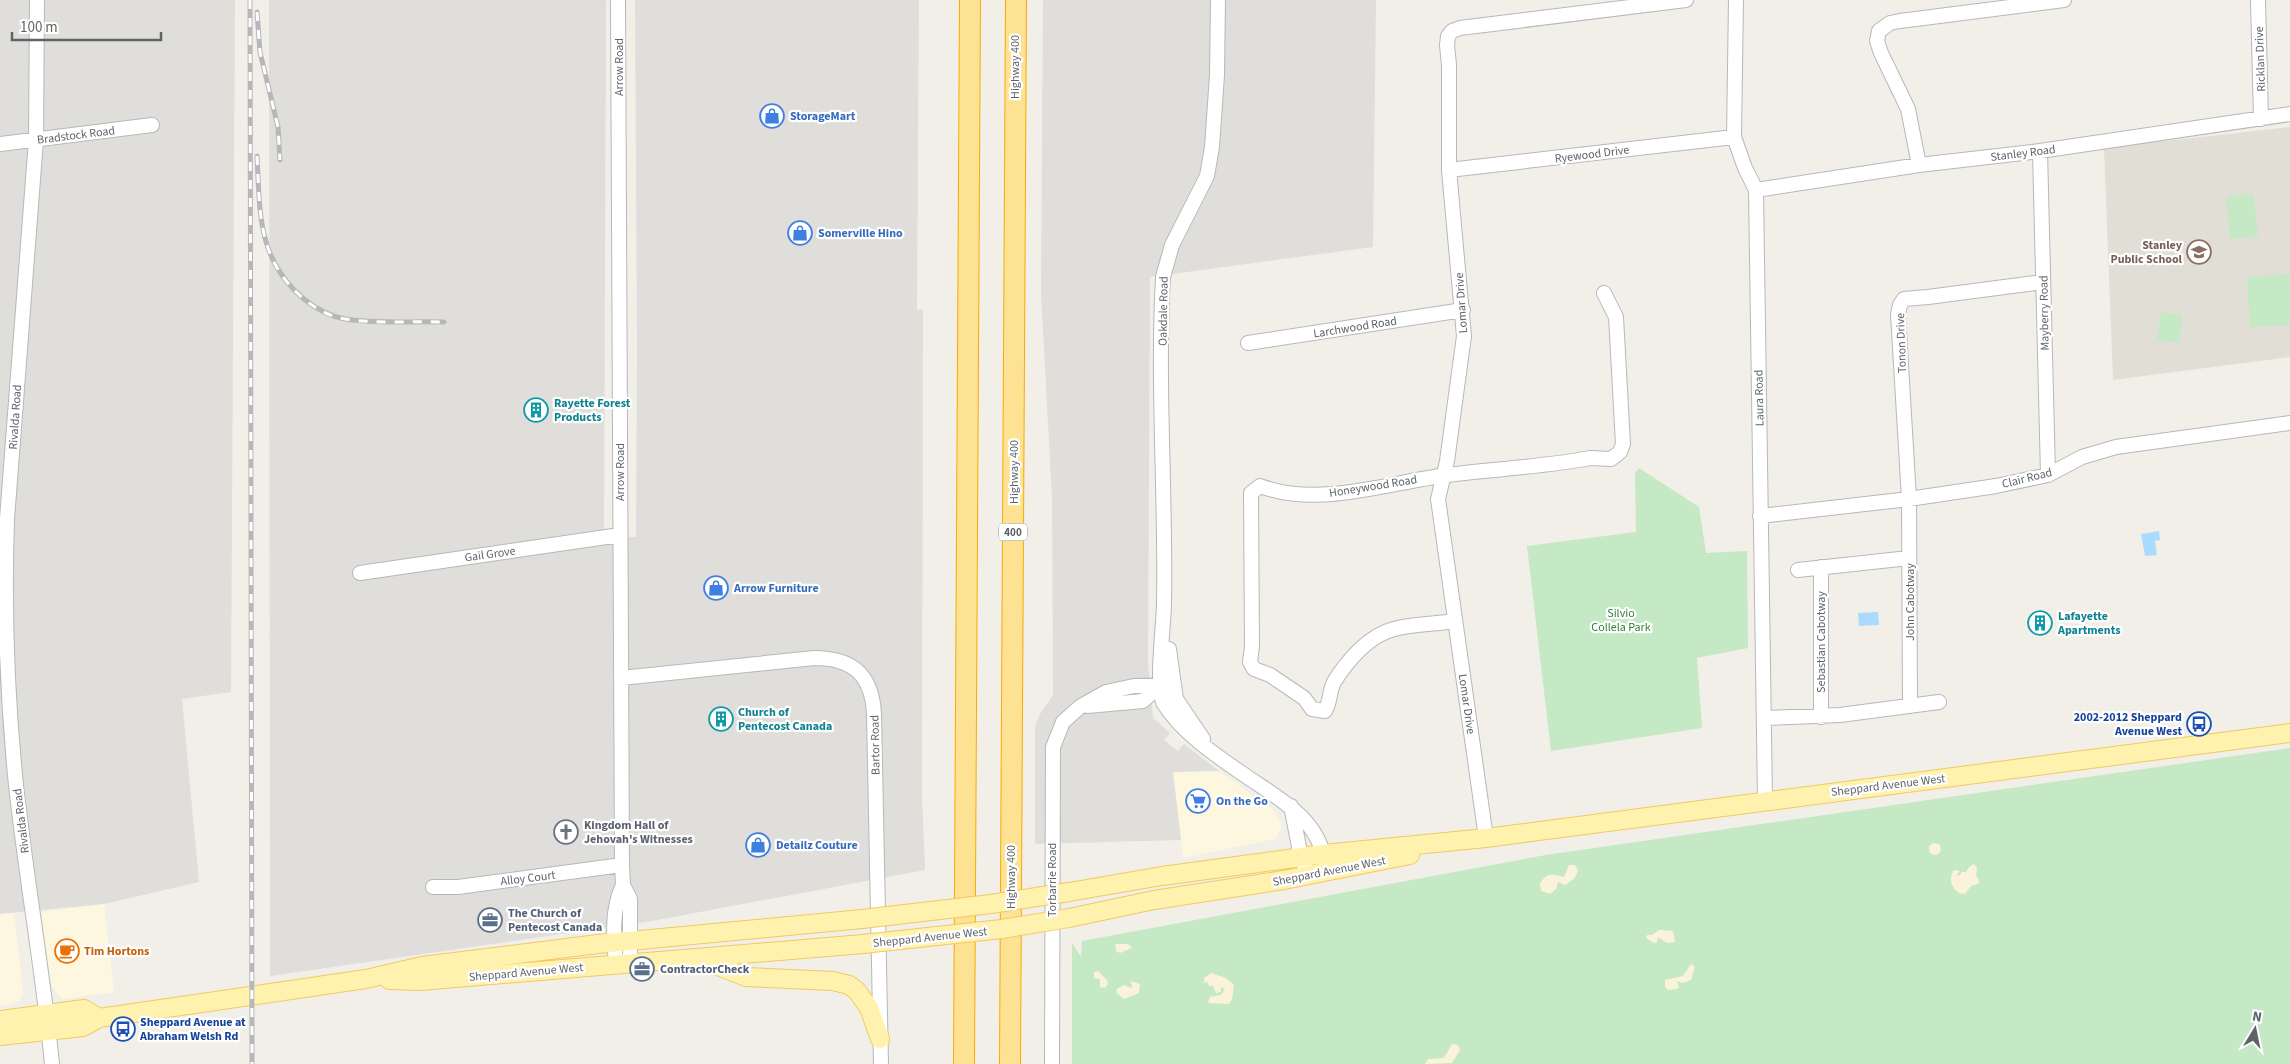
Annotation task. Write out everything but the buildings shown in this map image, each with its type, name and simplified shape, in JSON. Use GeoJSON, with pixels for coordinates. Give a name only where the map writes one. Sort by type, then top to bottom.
{"type":"FeatureCollection","features":[{"type":"Feature","properties":{"kind":"highway"},"geometry":{"type":"LineString","coordinates":[[964,1064],[970,0]]}},
{"type":"Feature","properties":{"kind":"highway","name":"Highway 400"},"geometry":{"type":"LineString","coordinates":[[1010,1064],[1016,0]]}},
{"type":"Feature","properties":{"kind":"main road","name":"Sheppard Avenue West"},"geometry":{"type":"LineString","coordinates":[[0,1036],[84,1010],[99,1018],[366,979],[422,966],[623,942],[862,919],[982,905],[1162,876],[1324,854],[1486,838],[2290,733]]}},
{"type":"Feature","properties":{"kind":"main road","name":"Sheppard Avenue West"},"geometry":{"type":"LineString","coordinates":[[366,979],[420,981],[690,960],[1002,929],[1070,918],[1154,900],[1326,872],[1486,838]]}},
{"type":"Feature","properties":{"kind":"main road"},"geometry":{"type":"LineString","coordinates":[[690,960],[718,966],[746,977],[844,983],[857,991],[865,1001],[880,1039]]}},
{"type":"Feature","properties":{"kind":"main road","name":"Sheppard Avenue West"},"geometry":{"type":"LineString","coordinates":[[0,1020],[47,1021]]}},
{"type":"Feature","properties":{"kind":"street","name":"Rivalda Road"},"geometry":{"type":"LineString","coordinates":[[37,0],[36,140],[7,519],[5,576],[10,709],[16,775],[52,1064]]}},
{"type":"Feature","properties":{"kind":"street","name":"Arrow Road"},"geometry":{"type":"LineString","coordinates":[[618,0],[623,885],[616,900],[623,942],[623,964]]}},
{"type":"Feature","properties":{"kind":"street","name":"Oakdale Road"},"geometry":{"type":"LineString","coordinates":[[1218,0],[1217,74],[1212,146],[1207,176],[1172,245],[1163,277],[1166,685],[1209,748],[1244,775],[1290,806],[1314,831],[1324,854],[1326,872]]}},
{"type":"Feature","properties":{"kind":"street","name":"Lomar Drive"},"geometry":{"type":"LineString","coordinates":[[1486,838],[1438,498],[1444,476],[1464,336],[1449,170],[1449,65],[1446,45],[1448,36],[1452,30],[1460,28],[1686,0]]}},
{"type":"Feature","properties":{"kind":"street","name":"Laura Road"},"geometry":{"type":"LineString","coordinates":[[1736,0],[1734,137],[1745,168],[1756,190],[1765,801]]}},
{"type":"Feature","properties":{"kind":"street"},"geometry":{"type":"LineString","coordinates":[[1918,165],[1911,120],[1881,53],[1877,41],[1879,31],[1890,23],[1900,21],[2064,0]]}},
{"type":"Feature","properties":{"kind":"street","name":"Ricklan Drive"},"geometry":{"type":"LineString","coordinates":[[2258,0],[2261,119]]}},
{"type":"Feature","properties":{"kind":"street","name":"Stanley Road"},"geometry":{"type":"LineString","coordinates":[[1756,190],[1918,165],[2040,151],[2290,114]]}},
{"type":"Feature","properties":{"kind":"street","name":"Bradstock Road"},"geometry":{"type":"LineString","coordinates":[[0,144],[152,126]]}},
{"type":"Feature","properties":{"kind":"street","name":"Ryewood Drive"},"geometry":{"type":"LineString","coordinates":[[1449,170],[1734,137]]}},
{"type":"Feature","properties":{"kind":"street","name":"Mayberry Road"},"geometry":{"type":"LineString","coordinates":[[2040,151],[2048,475]]}},
{"type":"Feature","properties":{"kind":"street","name":"Tonon Drive"},"geometry":{"type":"LineString","coordinates":[[1909,499],[1898,314],[1900,305],[1904,299],[1916,296],[1928,298],[2044,282]]}},
{"type":"Feature","properties":{"kind":"street","name":"Honeywood Road"},"geometry":{"type":"LineString","coordinates":[[1455,621],[1392,629],[1380,634],[1366,645],[1344,668],[1330,690],[1328,705],[1323,711],[1312,709],[1304,698],[1270,675],[1254,669],[1250,662],[1252,636],[1251,493],[1260,486],[1280,493],[1336,494],[1444,476],[1590,458],[1611,459],[1620,452],[1623,444],[1616,317],[1604,293]]}},
{"type":"Feature","properties":{"kind":"street","name":"Larchwood Road"},"geometry":{"type":"LineString","coordinates":[[1248,343],[1463,310]]}},
{"type":"Feature","properties":{"kind":"street","name":"Clair Road"},"geometry":{"type":"LineString","coordinates":[[1760,516],[1909,499],[1996,486],[2048,475],[2082,457],[2116,447],[2290,423]]}},
{"type":"Feature","properties":{"kind":"street","name":"John Cabotway"},"geometry":{"type":"LineString","coordinates":[[1909,499],[1910,705]]}},
{"type":"Feature","properties":{"kind":"street","name":"Gail Grove"},"geometry":{"type":"LineString","coordinates":[[360,573],[620,534]]}},
{"type":"Feature","properties":{"kind":"street"},"geometry":{"type":"LineString","coordinates":[[1798,570],[1909,558]]}},
{"type":"Feature","properties":{"kind":"street","name":"Sebastian Cabotway"},"geometry":{"type":"LineString","coordinates":[[1821,567],[1821,717]]}},
{"type":"Feature","properties":{"kind":"street","name":"Bartor Road"},"geometry":{"type":"LineString","coordinates":[[621,678],[814,658],[829,658],[848,664],[861,674],[869,686],[874,714],[881,1064]]}},
{"type":"Feature","properties":{"kind":"street","name":"Torbarrie Road"},"geometry":{"type":"LineString","coordinates":[[1052,1064],[1053,747],[1063,722],[1081,706],[1106,692],[1134,686],[1166,685]]}},
{"type":"Feature","properties":{"kind":"street"},"geometry":{"type":"LineString","coordinates":[[1765,718],[1821,717],[1939,702]]}},
{"type":"Feature","properties":{"kind":"street"},"geometry":{"type":"LineString","coordinates":[[1290,806],[1301,858],[1308,875]]}},
{"type":"Feature","properties":{"kind":"street","name":"Alloy Court"},"geometry":{"type":"LineString","coordinates":[[433,887],[458,887],[622,865]]}},
{"type":"Feature","properties":{"kind":"shaded area"},"geometry":{"type":"Polygon","coordinates":[[[0,0],[235,0],[231,692],[182,699],[199,882],[104,904],[0,914],[0,0]]]}},
{"type":"Feature","properties":{"kind":"shaded area"},"geometry":{"type":"Polygon","coordinates":[[[269,0],[606,0],[604,537],[636,537],[635,0],[919,0],[917,310],[923,310],[922,795],[925,870],[652,921],[270,976],[269,0]]]}},
{"type":"Feature","properties":{"kind":"shaded area"},"geometry":{"type":"Polygon","coordinates":[[[1043,0],[1376,0],[1373,247],[1150,277],[1148,663],[1153,718],[1170,733],[1164,740],[1178,751],[1184,744],[1219,771],[1173,772],[1181,840],[1035,844],[1035,727],[1040,714],[1053,695],[1052,498],[1041,293],[1043,0]]]}},
{"type":"Feature","properties":{"kind":"shaded area","name":"Stanley Public School"},"geometry":{"type":"Polygon","coordinates":[[[2290,127],[2290,357],[2113,380],[2104,148],[2290,127]]]}},
{"type":"Feature","properties":{"kind":"shaded area"},"geometry":{"type":"Polygon","coordinates":[[[1219,771],[1274,811],[1281,823],[1281,829],[1275,839],[1183,858],[1173,772],[1219,771]]]}},
{"type":"Feature","properties":{"kind":"shaded area"},"geometry":{"type":"Polygon","coordinates":[[[104,904],[114,992],[62,999],[51,986],[41,912],[104,904]]]}},
{"type":"Feature","properties":{"kind":"shaded area"},"geometry":{"type":"Polygon","coordinates":[[[14,913],[23,993],[19,1000],[13,1004],[0,1006],[0,914],[14,913]]]}},
{"type":"Feature","properties":{"kind":"green space"},"geometry":{"type":"Polygon","coordinates":[[[2253,194],[2258,236],[2230,239],[2226,197],[2253,194]]]}},
{"type":"Feature","properties":{"kind":"green space"},"geometry":{"type":"Polygon","coordinates":[[[2290,274],[2290,325],[2250,327],[2247,277],[2290,274]]]}},
{"type":"Feature","properties":{"kind":"green space"},"geometry":{"type":"Polygon","coordinates":[[[2161,312],[2182,315],[2179,343],[2157,340],[2161,312]]]}},
{"type":"Feature","properties":{"kind":"green space","name":"Silvio Collela Park"},"geometry":{"type":"Polygon","coordinates":[[[1639,468],[1699,507],[1706,553],[1747,551],[1748,648],[1697,658],[1702,728],[1551,751],[1527,546],[1636,532],[1635,473],[1639,468]]]}},
{"type":"Feature","properties":{"kind":"green space"},"geometry":{"type":"Polygon","coordinates":[[[2290,748],[2290,1064],[1072,1064],[1072,943],[1081,957],[1082,941],[1546,855],[2290,748]]]}},
{"type":"Feature","properties":{"kind":"sand"},"geometry":{"type":"Polygon","coordinates":[[[1933,843],[1937,843],[1941,849],[1937,855],[1933,855],[1929,851],[1929,847],[1933,843]]]}},
{"type":"Feature","properties":{"kind":"sand"},"geometry":{"type":"Polygon","coordinates":[[[1974,864],[1977,868],[1976,875],[1980,883],[1971,886],[1965,894],[1959,893],[1951,883],[1952,873],[1954,870],[1960,871],[1957,874],[1959,876],[1974,864]]]}},
{"type":"Feature","properties":{"kind":"sand"},"geometry":{"type":"Polygon","coordinates":[[[1569,865],[1575,865],[1578,871],[1574,879],[1565,885],[1558,882],[1556,889],[1550,894],[1541,891],[1540,883],[1545,877],[1553,875],[1564,877],[1569,865]]]}},
{"type":"Feature","properties":{"kind":"sand"},"geometry":{"type":"Polygon","coordinates":[[[1659,930],[1673,931],[1675,942],[1667,943],[1658,937],[1657,942],[1654,943],[1646,938],[1647,935],[1652,935],[1659,930]]]}},
{"type":"Feature","properties":{"kind":"sand"},"geometry":{"type":"Polygon","coordinates":[[[1115,944],[1128,944],[1132,948],[1120,953],[1116,951],[1115,944]]]}},
{"type":"Feature","properties":{"kind":"sand"},"geometry":{"type":"Polygon","coordinates":[[[1691,964],[1695,967],[1691,980],[1683,983],[1677,981],[1679,987],[1677,989],[1668,990],[1665,987],[1665,980],[1683,976],[1691,964]]]}},
{"type":"Feature","properties":{"kind":"sand"},"geometry":{"type":"Polygon","coordinates":[[[1098,971],[1107,980],[1108,984],[1105,988],[1100,987],[1100,979],[1094,978],[1094,972],[1098,971]]]}},
{"type":"Feature","properties":{"kind":"sand"},"geometry":{"type":"Polygon","coordinates":[[[1211,973],[1226,978],[1234,985],[1232,999],[1229,1004],[1208,1003],[1210,997],[1221,995],[1225,989],[1221,987],[1221,992],[1216,993],[1213,986],[1209,986],[1208,982],[1204,983],[1204,978],[1211,973]]]}},
{"type":"Feature","properties":{"kind":"sand"},"geometry":{"type":"Polygon","coordinates":[[[1131,981],[1140,984],[1139,993],[1124,999],[1116,992],[1117,989],[1124,985],[1132,988],[1131,981]]]}},
{"type":"Feature","properties":{"kind":"sand"},"geometry":{"type":"Polygon","coordinates":[[[1452,1044],[1458,1045],[1460,1050],[1452,1063],[1425,1064],[1428,1059],[1444,1058],[1452,1044]]]}},
{"type":"Feature","properties":{"kind":"water"},"geometry":{"type":"Polygon","coordinates":[[[2159,531],[2160,540],[2155,541],[2157,555],[2145,556],[2141,534],[2159,531]]]}},
{"type":"Feature","properties":{"kind":"water"},"geometry":{"type":"Polygon","coordinates":[[[1878,612],[1879,625],[1859,626],[1858,613],[1878,612]]]}},
{"type":"Feature","properties":{"kind":"railway"},"geometry":{"type":"LineString","coordinates":[[250,0],[252,1064]]}},
{"type":"Feature","properties":{"kind":"railway"},"geometry":{"type":"LineString","coordinates":[[257,12],[260,52],[278,127],[280,160]]}},
{"type":"Feature","properties":{"kind":"railway"},"geometry":{"type":"LineString","coordinates":[[257,156],[261,216],[269,251],[277,268],[304,299],[323,312],[357,321],[444,322]]}},
{"type":"Feature","properties":{"kind":"place","name":"StorageMart"},"geometry":{"type":"Point","coordinates":[772,116]}},
{"type":"Feature","properties":{"kind":"place","name":"Somerville Hino"},"geometry":{"type":"Point","coordinates":[800,233]}},
{"type":"Feature","properties":{"kind":"place","name":"Stanley Public School"},"geometry":{"type":"Point","coordinates":[2199,252]}},
{"type":"Feature","properties":{"kind":"place","name":"Rayette Forest Products"},"geometry":{"type":"Point","coordinates":[536,410]}},
{"type":"Feature","properties":{"kind":"place","name":"Arrow Furniture"},"geometry":{"type":"Point","coordinates":[716,588]}},
{"type":"Feature","properties":{"kind":"place","name":"Lafayette Apartments"},"geometry":{"type":"Point","coordinates":[2040,623]}},
{"type":"Feature","properties":{"kind":"place","name":"Church of Pentecost Canada"},"geometry":{"type":"Point","coordinates":[721,719]}},
{"type":"Feature","properties":{"kind":"place","name":"2002-2012 Sheppard Avenue West"},"geometry":{"type":"Point","coordinates":[2199,724]}},
{"type":"Feature","properties":{"kind":"place","name":"On the Go"},"geometry":{"type":"Point","coordinates":[1198,801]}},
{"type":"Feature","properties":{"kind":"place","name":"Kingdom Hall of Jehovah's Witnesses"},"geometry":{"type":"Point","coordinates":[566,832]}},
{"type":"Feature","properties":{"kind":"place","name":"Detailz Couture"},"geometry":{"type":"Point","coordinates":[758,845]}},
{"type":"Feature","properties":{"kind":"place","name":"The Church of Pentecost Canada"},"geometry":{"type":"Point","coordinates":[490,920]}},
{"type":"Feature","properties":{"kind":"place","name":"Tim Hortons"},"geometry":{"type":"Point","coordinates":[67,951]}},
{"type":"Feature","properties":{"kind":"place","name":"ContractorCheck"},"geometry":{"type":"Point","coordinates":[642,969]}},
{"type":"Feature","properties":{"kind":"place","name":"Sheppard Avenue at Abraham Welsh Rd"},"geometry":{"type":"Point","coordinates":[123,1029]}}]}
